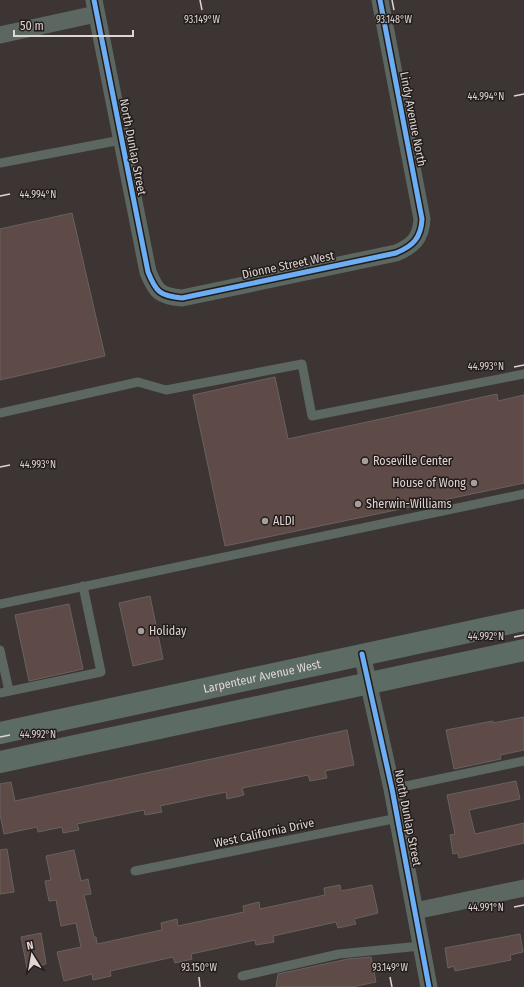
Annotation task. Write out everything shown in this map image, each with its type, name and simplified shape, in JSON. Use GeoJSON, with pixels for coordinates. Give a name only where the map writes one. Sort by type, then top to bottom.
{"type":"FeatureCollection","features":[{"type":"Feature","properties":{"kind":"main road","name":"Larpenteur Avenue West"},"geometry":{"type":"LineString","coordinates":[[0,733],[524,620]]}},
{"type":"Feature","properties":{"kind":"main road"},"geometry":{"type":"LineString","coordinates":[[0,762],[524,650]]}},
{"type":"Feature","properties":{"kind":"street","name":"Lindy Avenue North"},"geometry":{"type":"LineString","coordinates":[[380,0],[422,219],[421,230],[416,241]]}},
{"type":"Feature","properties":{"kind":"street"},"geometry":{"type":"LineString","coordinates":[[0,35],[95,7]]}},
{"type":"Feature","properties":{"kind":"street","name":"North Dunlap Street"},"geometry":{"type":"LineString","coordinates":[[95,7],[148,272],[153,286],[161,294]]}},
{"type":"Feature","properties":{"kind":"street","name":"Dionne Street West"},"geometry":{"type":"LineString","coordinates":[[161,294],[182,298],[235,287],[396,253],[408,248],[416,241]]}},
{"type":"Feature","properties":{"kind":"street","name":"North Dunlap Street"},"geometry":{"type":"LineString","coordinates":[[362,654],[398,818],[429,987]]}},
{"type":"Feature","properties":{"kind":"street"},"geometry":{"type":"LineString","coordinates":[[415,911],[524,888]]}},
{"type":"Feature","properties":{"kind":"lane"},"geometry":{"type":"LineString","coordinates":[[0,163],[121,140]]}},
{"type":"Feature","properties":{"kind":"lane"},"geometry":{"type":"LineString","coordinates":[[0,413],[138,382],[166,390],[302,364],[312,416],[524,374]]}},
{"type":"Feature","properties":{"kind":"lane"},"geometry":{"type":"LineString","coordinates":[[0,604],[524,494]]}},
{"type":"Feature","properties":{"kind":"lane"},"geometry":{"type":"LineString","coordinates":[[0,650],[4,692],[101,672],[83,586]]}},
{"type":"Feature","properties":{"kind":"lane"},"geometry":{"type":"LineString","coordinates":[[392,789],[524,761]]}},
{"type":"Feature","properties":{"kind":"lane","name":"West California Drive"},"geometry":{"type":"LineString","coordinates":[[135,872],[398,818]]}},
{"type":"Feature","properties":{"kind":"lane"},"geometry":{"type":"LineString","coordinates":[[242,976],[339,954],[422,946]]}},
{"type":"Feature","properties":{"kind":"building"},"geometry":{"type":"Polygon","coordinates":[[[72,213],[105,356],[0,380],[0,229],[72,213]]]}},
{"type":"Feature","properties":{"kind":"building","name":"Roseville Center"},"geometry":{"type":"Polygon","coordinates":[[[275,377],[288,439],[497,394],[498,401],[524,395],[524,483],[225,546],[193,395],[275,377]]]}},
{"type":"Feature","properties":{"kind":"building","name":"Holiday"},"geometry":{"type":"Polygon","coordinates":[[[150,596],[163,659],[133,666],[119,603],[150,596]]]}},
{"type":"Feature","properties":{"kind":"building"},"geometry":{"type":"Polygon","coordinates":[[[69,604],[83,669],[29,681],[15,615],[69,604]]]}},
{"type":"Feature","properties":{"kind":"building"},"geometry":{"type":"Polygon","coordinates":[[[524,717],[524,750],[500,755],[501,759],[454,769],[446,730],[524,717]]]}},
{"type":"Feature","properties":{"kind":"building"},"geometry":{"type":"Polygon","coordinates":[[[347,730],[354,765],[325,771],[327,778],[310,781],[308,775],[242,788],[244,795],[227,799],[226,792],[160,806],[162,812],[145,815],[144,810],[77,824],[79,830],[63,833],[62,827],[38,832],[37,827],[4,834],[0,814],[0,784],[11,782],[15,801],[347,730]]]}},
{"type":"Feature","properties":{"kind":"building"},"geometry":{"type":"Polygon","coordinates":[[[516,781],[520,799],[469,810],[475,834],[524,823],[524,843],[459,858],[458,853],[453,854],[450,835],[455,834],[447,795],[516,781]]]}},
{"type":"Feature","properties":{"kind":"building"},"geometry":{"type":"Polygon","coordinates":[[[7,849],[14,892],[0,894],[0,850],[7,849]]]}},
{"type":"Feature","properties":{"kind":"building"},"geometry":{"type":"Polygon","coordinates":[[[74,850],[81,881],[88,879],[91,894],[84,895],[97,944],[162,930],[161,923],[177,919],[178,926],[244,912],[243,906],[259,902],[260,909],[325,895],[324,888],[340,885],[341,891],[372,885],[378,913],[354,919],[356,924],[338,928],[336,922],[273,936],[274,942],[256,945],[255,940],[191,954],[192,959],[175,963],[173,957],[110,971],[111,976],[93,980],[92,974],[64,981],[57,952],[81,947],[76,923],[61,926],[56,900],[49,901],[45,881],[51,880],[46,856],[74,850]]]}},
{"type":"Feature","properties":{"kind":"building"},"geometry":{"type":"Polygon","coordinates":[[[41,933],[46,964],[27,968],[21,937],[41,933]]]}},
{"type":"Feature","properties":{"kind":"building"},"geometry":{"type":"Polygon","coordinates":[[[520,934],[523,952],[510,955],[511,960],[455,971],[454,966],[448,968],[445,948],[520,934]]]}},
{"type":"Feature","properties":{"kind":"building"},"geometry":{"type":"Polygon","coordinates":[[[371,957],[376,982],[352,987],[276,987],[278,974],[348,959],[371,957]]]}},
{"type":"Feature","properties":{"kind":"cycle path"},"geometry":{"type":"LineString","coordinates":[[94,0],[148,272],[156,288],[160,292],[169,296],[182,298],[396,253],[411,244],[418,236],[422,219],[380,0]]}},
{"type":"Feature","properties":{"kind":"cycle path"},"geometry":{"type":"LineString","coordinates":[[362,654],[392,789],[429,987]]}},
{"type":"Feature","properties":{"kind":"place","name":"Roseville Center"},"geometry":{"type":"Point","coordinates":[365,461]}},
{"type":"Feature","properties":{"kind":"place","name":"House of Wong"},"geometry":{"type":"Point","coordinates":[474,483]}},
{"type":"Feature","properties":{"kind":"place","name":"Sherwin-Williams"},"geometry":{"type":"Point","coordinates":[358,504]}},
{"type":"Feature","properties":{"kind":"place","name":"ALDI"},"geometry":{"type":"Point","coordinates":[265,521]}},
{"type":"Feature","properties":{"kind":"place","name":"Holiday"},"geometry":{"type":"Point","coordinates":[141,631]}}]}
